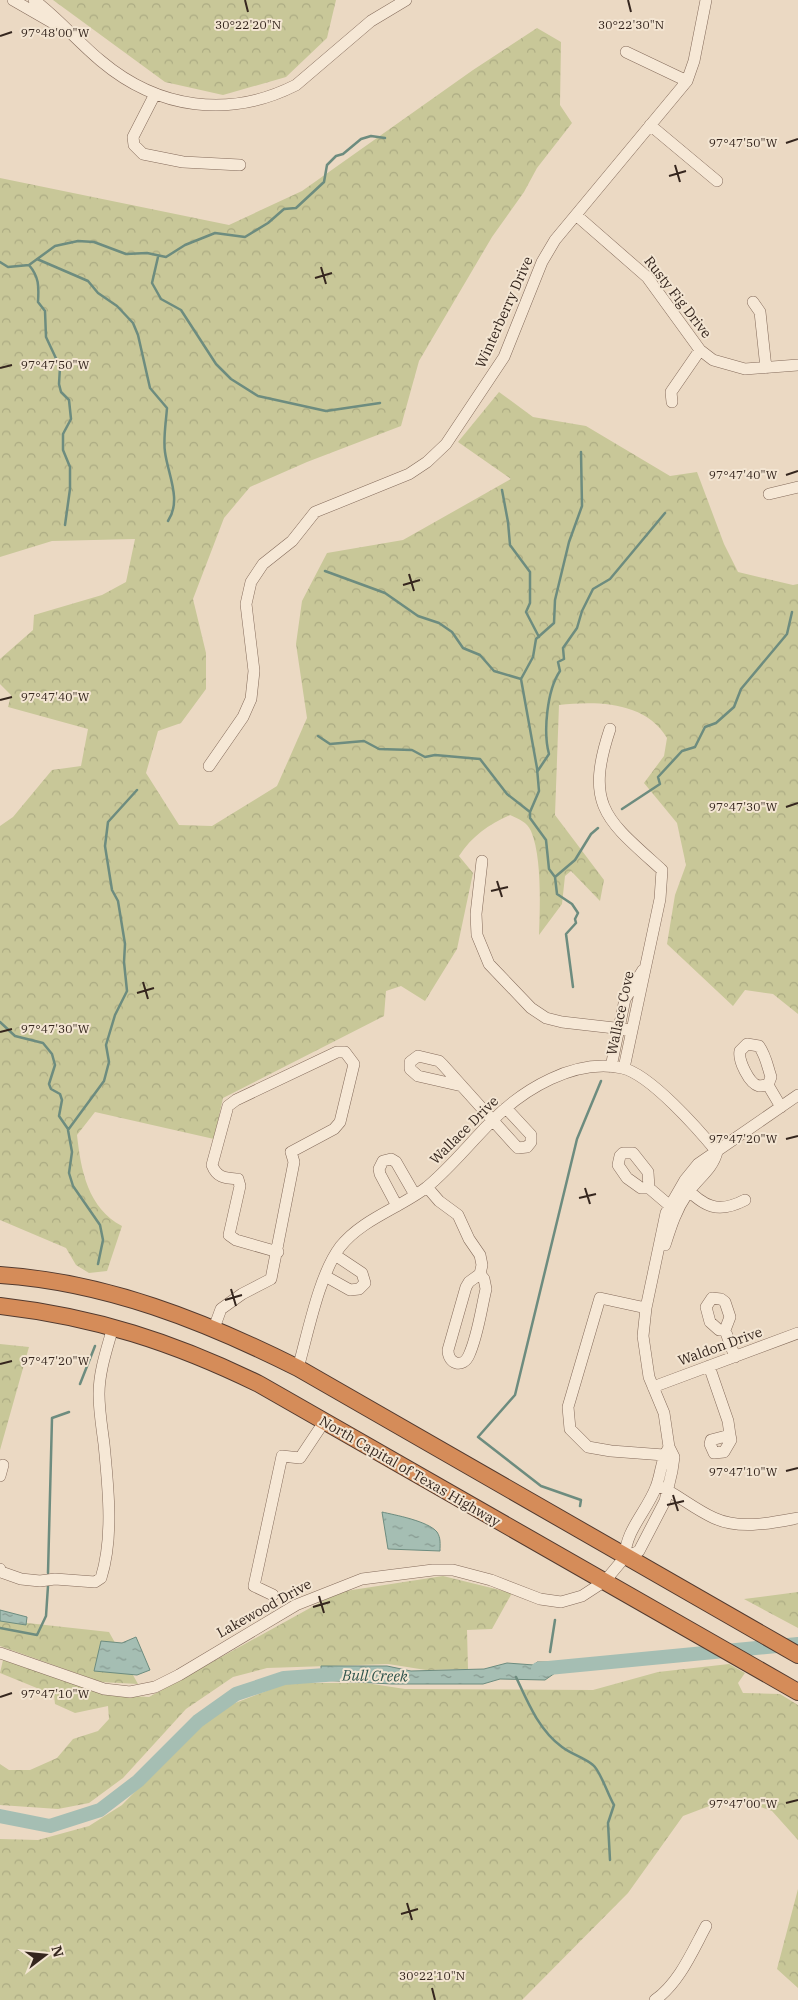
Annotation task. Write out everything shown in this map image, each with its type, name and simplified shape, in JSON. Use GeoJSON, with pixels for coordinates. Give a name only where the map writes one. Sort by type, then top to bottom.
{"type":"FeatureCollection","features":[{"type":"Feature","properties":{"kind":"highway"},"geometry":{"type":"LineString","coordinates":[[0,1275],[75,1286],[106,1293],[148,1304],[214,1328],[298,1368],[625,1558],[798,1655]]}},
{"type":"Feature","properties":{"kind":"highway","name":"North Capital of Texas Highway"},"geometry":{"type":"LineString","coordinates":[[0,1306],[57,1314],[113,1327],[179,1347],[231,1370],[798,1692]]}},
{"type":"Feature","properties":{"kind":"street"},"geometry":{"type":"LineString","coordinates":[[13,0],[68,32]]}},
{"type":"Feature","properties":{"kind":"street"},"geometry":{"type":"LineString","coordinates":[[34,0],[68,32],[124,79],[155,94],[186,103],[230,106],[282,92],[308,77],[371,21],[406,0]]}},
{"type":"Feature","properties":{"kind":"street","name":"Winterberry Drive"},"geometry":{"type":"LineString","coordinates":[[209,766],[243,716],[251,699],[254,671],[246,604],[251,582],[263,564],[292,541],[315,512],[409,474],[427,462],[446,444],[500,363],[542,262],[555,240],[687,81],[694,61],[706,0]]}},
{"type":"Feature","properties":{"kind":"street"},"geometry":{"type":"LineString","coordinates":[[626,52],[687,81]]}},
{"type":"Feature","properties":{"kind":"street"},"geometry":{"type":"LineString","coordinates":[[155,94],[133,137],[134,145],[143,154],[183,162],[240,165]]}},
{"type":"Feature","properties":{"kind":"street"},"geometry":{"type":"LineString","coordinates":[[650,125],[717,181]]}},
{"type":"Feature","properties":{"kind":"street","name":"Rusty Fig Drive"},"geometry":{"type":"LineString","coordinates":[[576,215],[647,277],[700,350],[714,360],[730,366],[766,368],[798,365]]}},
{"type":"Feature","properties":{"kind":"street"},"geometry":{"type":"LineString","coordinates":[[753,302],[760,312],[766,368]]}},
{"type":"Feature","properties":{"kind":"street"},"geometry":{"type":"LineString","coordinates":[[672,402],[671,392],[700,350]]}},
{"type":"Feature","properties":{"kind":"street"},"geometry":{"type":"LineString","coordinates":[[769,494],[798,487]]}},
{"type":"Feature","properties":{"kind":"street","name":"Wallace Cove"},"geometry":{"type":"LineString","coordinates":[[610,728],[601,757],[598,780],[599,795],[606,813],[615,827],[662,870],[660,899],[624,1068]]}},
{"type":"Feature","properties":{"kind":"street"},"geometry":{"type":"LineString","coordinates":[[482,861],[476,914],[477,935],[490,964],[531,1008],[546,1018],[562,1022],[632,1030]]}},
{"type":"Feature","properties":{"kind":"street","name":"Wallace Cove"},"geometry":{"type":"LineString","coordinates":[[611,1067],[626,999],[646,965]]}},
{"type":"Feature","properties":{"kind":"street"},"geometry":{"type":"LineString","coordinates":[[214,1328],[221,1309],[242,1294],[271,1279],[278,1252],[294,1162],[291,1152],[334,1129],[340,1122],[354,1064],[345,1052],[336,1052],[236,1100],[228,1106],[212,1165],[215,1173],[222,1178],[238,1179],[240,1186],[229,1235],[236,1240],[278,1252]]}},
{"type":"Feature","properties":{"kind":"street","name":"Wallace Drive"},"geometry":{"type":"LineString","coordinates":[[298,1368],[325,1276],[335,1255],[356,1233],[427,1187],[506,1108],[541,1084],[559,1076],[596,1065],[624,1068],[640,1077],[687,1116],[717,1152]]}},
{"type":"Feature","properties":{"kind":"street"},"geometry":{"type":"LineString","coordinates":[[768,1085],[781,1107]]}},
{"type":"Feature","properties":{"kind":"street"},"geometry":{"type":"LineString","coordinates":[[462,1086],[514,1145],[518,1148],[527,1147],[531,1142],[531,1136],[506,1108]]}},
{"type":"Feature","properties":{"kind":"street","name":"Lakewood Drive"},"geometry":{"type":"LineString","coordinates":[[625,1558],[625,1543],[657,1485],[667,1451],[664,1414],[645,1362],[643,1336],[646,1308],[666,1213],[673,1209],[698,1164],[798,1094]]}},
{"type":"Feature","properties":{"kind":"street"},"geometry":{"type":"LineString","coordinates":[[397,1206],[380,1174],[379,1169],[383,1162],[391,1159],[396,1162],[415,1196]]}},
{"type":"Feature","properties":{"kind":"street"},"geometry":{"type":"LineString","coordinates":[[427,1187],[439,1201],[458,1215],[469,1239],[480,1255],[482,1264],[480,1274],[469,1282],[466,1287],[448,1350],[448,1356],[452,1362],[457,1364],[463,1363],[470,1354],[486,1289],[484,1279],[480,1274]]}},
{"type":"Feature","properties":{"kind":"street"},"geometry":{"type":"LineString","coordinates":[[649,1188],[673,1209]]}},
{"type":"Feature","properties":{"kind":"street"},"geometry":{"type":"LineString","coordinates":[[686,1188],[701,1202],[717,1207],[730,1208],[745,1200]]}},
{"type":"Feature","properties":{"kind":"street"},"geometry":{"type":"LineString","coordinates":[[325,1276],[350,1290],[359,1289],[365,1282],[362,1273],[335,1255]]}},
{"type":"Feature","properties":{"kind":"street"},"geometry":{"type":"LineString","coordinates":[[646,1308],[600,1298],[568,1407],[570,1429],[588,1446],[610,1451],[667,1451]]}},
{"type":"Feature","properties":{"kind":"street"},"geometry":{"type":"LineString","coordinates":[[0,1569],[2,1572],[22,1579],[40,1581],[55,1579],[95,1582],[101,1578],[105,1567],[108,1527],[99,1376],[113,1327]]}},
{"type":"Feature","properties":{"kind":"street"},"geometry":{"type":"LineString","coordinates":[[725,1330],[735,1357]]}},
{"type":"Feature","properties":{"kind":"street","name":"Waldon Drive"},"geometry":{"type":"LineString","coordinates":[[653,1387],[798,1333]]}},
{"type":"Feature","properties":{"kind":"street"},"geometry":{"type":"LineString","coordinates":[[709,1366],[728,1421],[730,1435]]}},
{"type":"Feature","properties":{"kind":"street"},"geometry":{"type":"LineString","coordinates":[[273,1595],[254,1586],[282,1456],[300,1458],[324,1422]]}},
{"type":"Feature","properties":{"kind":"street","name":"Lakewood Drive"},"geometry":{"type":"LineString","coordinates":[[0,1653],[104,1689],[130,1692],[155,1687],[179,1676],[296,1605],[362,1579],[433,1570],[454,1570],[491,1580],[540,1599],[561,1602],[582,1596],[605,1582],[625,1558],[639,1551],[668,1490],[674,1457],[667,1451]]}},
{"type":"Feature","properties":{"kind":"street"},"geometry":{"type":"LineString","coordinates":[[657,1485],[715,1518],[730,1523],[760,1524],[798,1518]]}},
{"type":"Feature","properties":{"kind":"street"},"geometry":{"type":"LineString","coordinates":[[655,2000],[676,1979],[706,1926]]}},
{"type":"Feature","properties":{"kind":"green space"},"geometry":{"type":"Polygon","coordinates":[[[53,0],[336,0],[327,38],[286,77],[223,95],[165,82],[53,0]]]}},
{"type":"Feature","properties":{"kind":"green space"},"geometry":{"type":"Polygon","coordinates":[[[537,28],[561,42],[560,105],[572,123],[537,168],[524,192],[492,237],[419,361],[401,426],[307,462],[250,487],[224,518],[193,599],[206,653],[206,689],[181,723],[158,731],[146,773],[179,825],[212,826],[277,786],[307,718],[296,644],[302,601],[327,553],[403,540],[511,479],[458,442],[499,392],[533,417],[586,426],[670,476],[697,472],[724,544],[738,572],[793,585],[798,584],[798,1014],[773,994],[745,990],[733,1006],[667,944],[675,895],[686,865],[677,823],[644,783],[664,756],[667,738],[658,726],[633,710],[619,706],[588,703],[559,705],[555,815],[604,880],[600,901],[571,871],[565,876],[562,904],[539,935],[540,882],[535,842],[527,825],[510,815],[481,832],[459,856],[473,873],[457,949],[425,1001],[401,986],[386,991],[384,1016],[223,1098],[214,1139],[95,1112],[77,1135],[84,1175],[94,1199],[101,1209],[122,1226],[107,1271],[89,1273],[76,1265],[66,1248],[0,1220],[0,826],[13,817],[52,770],[81,766],[88,729],[8,707],[11,695],[0,684],[0,659],[33,630],[34,615],[102,595],[126,582],[135,539],[52,541],[0,557],[0,178],[229,225],[302,191],[473,70],[537,28]]]}},
{"type":"Feature","properties":{"kind":"green space"},"geometry":{"type":"Polygon","coordinates":[[[0,1344],[29,1347],[0,1450],[0,1344]]]}},
{"type":"Feature","properties":{"kind":"green space"},"geometry":{"type":"Polygon","coordinates":[[[443,1576],[512,1593],[492,1629],[467,1630],[468,1669],[426,1670],[388,1664],[267,1668],[233,1677],[186,1709],[123,1778],[89,1803],[58,1809],[0,1805],[0,1764],[9,1770],[30,1770],[57,1758],[73,1739],[98,1731],[109,1719],[108,1706],[75,1713],[55,1704],[54,1695],[0,1673],[3,1660],[111,1695],[149,1697],[339,1592],[443,1576]]]}},
{"type":"Feature","properties":{"kind":"green space"},"geometry":{"type":"Polygon","coordinates":[[[798,1592],[798,1628],[744,1599],[798,1592]]]}},
{"type":"Feature","properties":{"kind":"green space"},"geometry":{"type":"Polygon","coordinates":[[[0,1620],[109,1632],[138,1684],[101,1682],[0,1646],[0,1620]]]}},
{"type":"Feature","properties":{"kind":"green space"},"geometry":{"type":"Polygon","coordinates":[[[729,1664],[745,1673],[738,1683],[743,1693],[780,1694],[798,1705],[798,1840],[772,1811],[733,1797],[683,1816],[628,1893],[522,2000],[0,2000],[0,1839],[38,1840],[89,1826],[122,1805],[201,1724],[230,1705],[287,1683],[366,1683],[405,1689],[593,1690],[658,1672],[729,1664]]]}},
{"type":"Feature","properties":{"kind":"green space"},"geometry":{"type":"Polygon","coordinates":[[[798,1889],[798,1988],[777,1969],[798,1889]]]}},
{"type":"Feature","properties":{"kind":"water"},"geometry":{"type":"Polygon","coordinates":[[[382,1512],[411,1519],[433,1528],[439,1537],[440,1551],[388,1549],[382,1512]]]}},
{"type":"Feature","properties":{"kind":"water"},"geometry":{"type":"Polygon","coordinates":[[[0,1610],[27,1617],[26,1625],[0,1621],[0,1610]]]}},
{"type":"Feature","properties":{"kind":"water"},"geometry":{"type":"Polygon","coordinates":[[[136,1637],[150,1670],[137,1675],[94,1671],[101,1641],[122,1643],[136,1637]]]}},
{"type":"Feature","properties":{"kind":"water"},"geometry":{"type":"Polygon","coordinates":[[[537,1662],[556,1662],[555,1673],[545,1680],[500,1679],[483,1684],[392,1684],[321,1680],[321,1666],[387,1666],[411,1671],[484,1669],[507,1663],[534,1665],[537,1662]]]}},
{"type":"Feature","properties":{"kind":"waterway"},"geometry":{"type":"LineString","coordinates":[[0,262],[8,267],[29,265],[55,246],[78,241],[94,242],[126,254],[147,253],[166,257],[185,245],[215,233],[245,237],[268,223],[284,209],[296,208],[324,182],[327,165],[336,156],[343,154],[361,139],[371,136],[385,138]]}},
{"type":"Feature","properties":{"kind":"waterway"},"geometry":{"type":"LineString","coordinates":[[158,257],[152,283],[161,299],[181,310],[216,364],[231,379],[258,396],[326,411],[380,403]]}},
{"type":"Feature","properties":{"kind":"waterway"},"geometry":{"type":"LineString","coordinates":[[37,259],[88,281],[98,293],[117,306],[133,323],[138,335],[150,388],[167,408],[164,447],[174,496],[174,505],[168,521]]}},
{"type":"Feature","properties":{"kind":"waterway"},"geometry":{"type":"LineString","coordinates":[[29,265],[38,282],[38,302],[45,311],[46,337],[60,367],[59,384],[61,392],[69,400],[71,419],[63,434],[63,450],[70,467],[70,489],[65,525]]}},
{"type":"Feature","properties":{"kind":"waterway"},"geometry":{"type":"LineString","coordinates":[[573,987],[566,934],[576,923],[575,919],[578,913],[572,904],[557,894],[555,877],[549,869],[546,840],[530,818],[530,812],[539,791],[537,768],[521,679],[533,657],[536,639],[554,623],[555,600],[569,542],[582,506],[581,452]]}},
{"type":"Feature","properties":{"kind":"waterway"},"geometry":{"type":"LineString","coordinates":[[502,490],[510,545],[530,572],[530,603],[526,612],[539,637]]}},
{"type":"Feature","properties":{"kind":"waterway"},"geometry":{"type":"LineString","coordinates":[[537,772],[549,754],[546,734],[547,711],[552,689],[560,671],[558,662],[564,659],[563,648],[577,628],[582,611],[593,589],[610,579],[665,513]]}},
{"type":"Feature","properties":{"kind":"waterway"},"geometry":{"type":"LineString","coordinates":[[325,571],[385,593],[418,616],[439,623],[452,632],[463,648],[480,655],[494,671],[521,679]]}},
{"type":"Feature","properties":{"kind":"waterway"},"geometry":{"type":"LineString","coordinates":[[622,809],[660,784],[658,777],[682,751],[695,747],[705,727],[716,723],[734,707],[741,689],[787,634],[792,612]]}},
{"type":"Feature","properties":{"kind":"waterway"},"geometry":{"type":"LineString","coordinates":[[318,736],[330,744],[364,741],[379,749],[412,750],[425,757],[435,755],[480,759],[507,794],[530,812]]}},
{"type":"Feature","properties":{"kind":"waterway"},"geometry":{"type":"LineString","coordinates":[[98,1264],[103,1240],[100,1225],[73,1186],[69,1173],[72,1152],[68,1130],[104,1081],[109,1062],[106,1045],[115,1015],[127,991],[124,962],[125,944],[118,901],[112,890],[105,846],[108,822],[137,790]]}},
{"type":"Feature","properties":{"kind":"waterway"},"geometry":{"type":"LineString","coordinates":[[555,877],[575,860],[591,834],[598,828]]}},
{"type":"Feature","properties":{"kind":"waterway"},"geometry":{"type":"LineString","coordinates":[[0,1022],[15,1036],[43,1043],[52,1054],[55,1065],[49,1084],[51,1089],[60,1094],[62,1100],[59,1116],[68,1129]]}},
{"type":"Feature","properties":{"kind":"waterway"},"geometry":{"type":"LineString","coordinates":[[580,1506],[581,1500],[541,1486],[478,1437],[515,1395],[577,1139],[601,1081]]}},
{"type":"Feature","properties":{"kind":"waterway"},"geometry":{"type":"LineString","coordinates":[[80,1384],[95,1346]]}},
{"type":"Feature","properties":{"kind":"waterway"},"geometry":{"type":"LineString","coordinates":[[48,1573],[52,1418],[69,1412]]}},
{"type":"Feature","properties":{"kind":"waterway"},"geometry":{"type":"LineString","coordinates":[[0,1628],[37,1635],[46,1616],[48,1586]]}},
{"type":"Feature","properties":{"kind":"waterway"},"geometry":{"type":"LineString","coordinates":[[550,1652],[555,1620]]}},
{"type":"Feature","properties":{"kind":"waterway","name":"Bull Creek"},"geometry":{"type":"LineString","coordinates":[[538,1669],[798,1644]]}},
{"type":"Feature","properties":{"kind":"waterway","name":"Bull Creek"},"geometry":{"type":"LineString","coordinates":[[0,1816],[50,1826],[100,1810],[138,1781],[198,1721],[236,1694],[284,1678],[339,1674]]}},
{"type":"Feature","properties":{"kind":"waterway"},"geometry":{"type":"LineString","coordinates":[[516,1677],[525,1697],[547,1733],[562,1747],[593,1765],[601,1777],[614,1805],[608,1823],[610,1860]]}}]}
